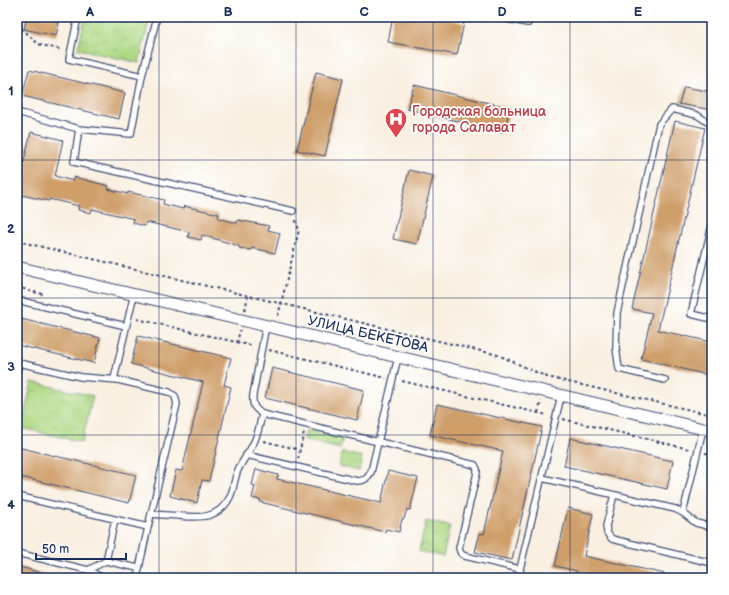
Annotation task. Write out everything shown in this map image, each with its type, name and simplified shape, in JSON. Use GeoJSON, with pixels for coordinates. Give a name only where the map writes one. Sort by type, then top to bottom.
{"type":"FeatureCollection","features":[{"type":"Feature","properties":{"kind":"street","name":"УЛИЦА БЕКЕТОВА"},"geometry":{"type":"LineString","coordinates":[[17,267],[708,430]]}},
{"type":"Feature","properties":{"kind":"lane"},"geometry":{"type":"LineString","coordinates":[[78,17],[69,59],[142,76]]}},
{"type":"Feature","properties":{"kind":"lane"},"geometry":{"type":"LineString","coordinates":[[17,112],[79,129],[132,134],[142,76],[157,17]]}},
{"type":"Feature","properties":{"kind":"lane"},"geometry":{"type":"LineString","coordinates":[[496,17],[528,23],[529,17]]}},
{"type":"Feature","properties":{"kind":"lane"},"geometry":{"type":"LineString","coordinates":[[665,380],[619,369],[616,348],[617,313],[659,124],[672,109],[697,115],[712,125]]}},
{"type":"Feature","properties":{"kind":"lane"},"geometry":{"type":"LineString","coordinates":[[79,129],[74,162],[293,211]]}},
{"type":"Feature","properties":{"kind":"lane"},"geometry":{"type":"LineString","coordinates":[[712,225],[690,314],[712,319]]}},
{"type":"Feature","properties":{"kind":"lane"},"geometry":{"type":"LineString","coordinates":[[114,379],[134,294]]}},
{"type":"Feature","properties":{"kind":"lane"},"geometry":{"type":"LineString","coordinates":[[17,300],[126,326]]}},
{"type":"Feature","properties":{"kind":"lane"},"geometry":{"type":"LineString","coordinates":[[270,326],[261,348],[253,395],[252,401],[256,410],[262,414],[475,465],[477,472],[459,548],[460,552],[465,556],[520,569]]}},
{"type":"Feature","properties":{"kind":"lane"},"geometry":{"type":"LineString","coordinates":[[246,455],[362,481],[368,477],[371,472],[398,357]]}},
{"type":"Feature","properties":{"kind":"lane"},"geometry":{"type":"LineString","coordinates":[[17,372],[18,362],[81,377],[114,379],[168,392],[176,399],[177,404],[138,568],[137,578]]}},
{"type":"Feature","properties":{"kind":"lane"},"geometry":{"type":"LineString","coordinates":[[522,578],[520,569],[562,396]]}},
{"type":"Feature","properties":{"kind":"lane"},"geometry":{"type":"LineString","coordinates":[[151,514],[195,518],[204,517],[212,514],[224,505],[230,496],[237,471],[256,439],[262,414]]}},
{"type":"Feature","properties":{"kind":"lane"},"geometry":{"type":"LineString","coordinates":[[683,513],[698,451],[708,430]]}},
{"type":"Feature","properties":{"kind":"lane"},"geometry":{"type":"LineString","coordinates":[[542,478],[675,509],[696,522],[712,528]]}},
{"type":"Feature","properties":{"kind":"lane"},"geometry":{"type":"LineString","coordinates":[[614,495],[606,526],[607,533],[612,539],[712,563]]}},
{"type":"Feature","properties":{"kind":"lane"},"geometry":{"type":"LineString","coordinates":[[17,496],[148,527]]}},
{"type":"Feature","properties":{"kind":"lane"},"geometry":{"type":"LineString","coordinates":[[106,561],[115,519]]}},
{"type":"Feature","properties":{"kind":"lane"},"geometry":{"type":"LineString","coordinates":[[17,553],[88,570],[103,578]]}},
{"type":"Feature","properties":{"kind":"lane"},"geometry":{"type":"LineString","coordinates":[[88,570],[106,561],[138,568]]}},
{"type":"Feature","properties":{"kind":"path"},"geometry":{"type":"LineString","coordinates":[[17,24],[38,44],[70,53]]}},
{"type":"Feature","properties":{"kind":"path"},"geometry":{"type":"LineString","coordinates":[[270,326],[281,304],[299,230],[293,211]]}},
{"type":"Feature","properties":{"kind":"path"},"geometry":{"type":"LineString","coordinates":[[17,241],[498,355],[546,377],[712,415]]}},
{"type":"Feature","properties":{"kind":"path"},"geometry":{"type":"LineString","coordinates":[[17,286],[29,291],[43,294]]}},
{"type":"Feature","properties":{"kind":"path"},"geometry":{"type":"LineString","coordinates":[[128,317],[712,454]]}},
{"type":"Feature","properties":{"kind":"path"},"geometry":{"type":"LineString","coordinates":[[296,466],[306,425]]}},
{"type":"Feature","properties":{"kind":"path"},"geometry":{"type":"LineString","coordinates":[[256,439],[300,450]]}},
{"type":"Feature","properties":{"kind":"green space"},"geometry":{"type":"Polygon","coordinates":[[[85,17],[150,17],[139,63],[78,49],[85,17]]]}},
{"type":"Feature","properties":{"kind":"green space"},"geometry":{"type":"Polygon","coordinates":[[[32,382],[93,396],[82,442],[21,428],[32,382]]]}},
{"type":"Feature","properties":{"kind":"green space"},"geometry":{"type":"Polygon","coordinates":[[[306,430],[343,438],[340,449],[304,440],[306,430]]]}},
{"type":"Feature","properties":{"kind":"green space"},"geometry":{"type":"Polygon","coordinates":[[[342,452],[362,457],[359,471],[339,466],[342,452]]]}},
{"type":"Feature","properties":{"kind":"green space"},"geometry":{"type":"Polygon","coordinates":[[[426,521],[450,526],[443,557],[419,551],[426,521]]]}},
{"type":"Feature","properties":{"kind":"building"},"geometry":{"type":"Polygon","coordinates":[[[27,17],[60,17],[56,36],[24,29],[27,17]]]}},
{"type":"Feature","properties":{"kind":"building"},"geometry":{"type":"Polygon","coordinates":[[[393,17],[440,17],[464,23],[457,55],[388,42],[393,17]]]}},
{"type":"Feature","properties":{"kind":"building"},"geometry":{"type":"Polygon","coordinates":[[[29,70],[125,93],[119,119],[22,96],[29,70]]]}},
{"type":"Feature","properties":{"kind":"building"},"geometry":{"type":"Polygon","coordinates":[[[316,72],[343,79],[325,156],[297,150],[316,72]]]}},
{"type":"Feature","properties":{"kind":"building"},"geometry":{"type":"Polygon","coordinates":[[[414,85],[510,108],[504,132],[407,109],[414,85]]]}},
{"type":"Feature","properties":{"kind":"building"},"geometry":{"type":"Polygon","coordinates":[[[684,87],[712,92],[712,110],[679,104],[684,87]]]}},
{"type":"Feature","properties":{"kind":"building"},"geometry":{"type":"Polygon","coordinates":[[[675,121],[705,128],[658,330],[712,342],[712,376],[641,359],[652,313],[632,309],[675,121]]]}},
{"type":"Feature","properties":{"kind":"building"},"geometry":{"type":"Polygon","coordinates":[[[31,132],[63,140],[55,176],[73,181],[74,177],[109,186],[108,189],[164,200],[163,204],[183,209],[184,206],[219,214],[218,218],[237,223],[238,220],[269,226],[268,230],[280,233],[275,253],[252,248],[251,250],[239,248],[239,246],[202,235],[201,240],[188,237],[189,232],[146,222],[145,226],[133,223],[134,219],[92,209],[91,213],[78,210],[79,206],[17,194],[31,132]]]}},
{"type":"Feature","properties":{"kind":"building"},"geometry":{"type":"Polygon","coordinates":[[[409,170],[433,176],[417,244],[393,239],[409,170]]]}},
{"type":"Feature","properties":{"kind":"building"},"geometry":{"type":"Polygon","coordinates":[[[17,318],[100,338],[94,363],[17,345],[17,318]]]}},
{"type":"Feature","properties":{"kind":"building"},"geometry":{"type":"Polygon","coordinates":[[[138,336],[231,358],[224,385],[231,387],[209,481],[202,480],[197,503],[170,496],[176,470],[182,471],[203,382],[131,364],[138,336]]]}},
{"type":"Feature","properties":{"kind":"building"},"geometry":{"type":"Polygon","coordinates":[[[272,368],[364,390],[357,420],[265,398],[272,368]]]}},
{"type":"Feature","properties":{"kind":"building"},"geometry":{"type":"Polygon","coordinates":[[[437,404],[542,427],[512,560],[475,552],[480,533],[484,534],[503,451],[430,435],[437,404]]]}},
{"type":"Feature","properties":{"kind":"building"},"geometry":{"type":"Polygon","coordinates":[[[570,438],[673,461],[667,489],[564,466],[570,438]]]}},
{"type":"Feature","properties":{"kind":"building"},"geometry":{"type":"Polygon","coordinates":[[[17,447],[136,475],[129,503],[17,476],[17,447]]]}},
{"type":"Feature","properties":{"kind":"building"},"geometry":{"type":"Polygon","coordinates":[[[256,469],[278,475],[277,479],[381,503],[388,471],[418,478],[410,510],[407,509],[404,519],[402,519],[399,532],[386,529],[385,532],[260,502],[261,500],[252,498],[255,486],[252,485],[256,469]]]}},
{"type":"Feature","properties":{"kind":"building"},"geometry":{"type":"Polygon","coordinates":[[[568,508],[593,514],[584,556],[665,574],[665,578],[576,578],[577,571],[555,566],[568,508]]]}},
{"type":"Feature","properties":{"kind":"building"},"geometry":{"type":"Polygon","coordinates":[[[17,566],[49,575],[48,578],[17,578],[17,566]]]}},
{"type":"Feature","properties":{"kind":"place","name":"Городская больница города Салават"},"geometry":{"type":"Point","coordinates":[396,138]}}]}
